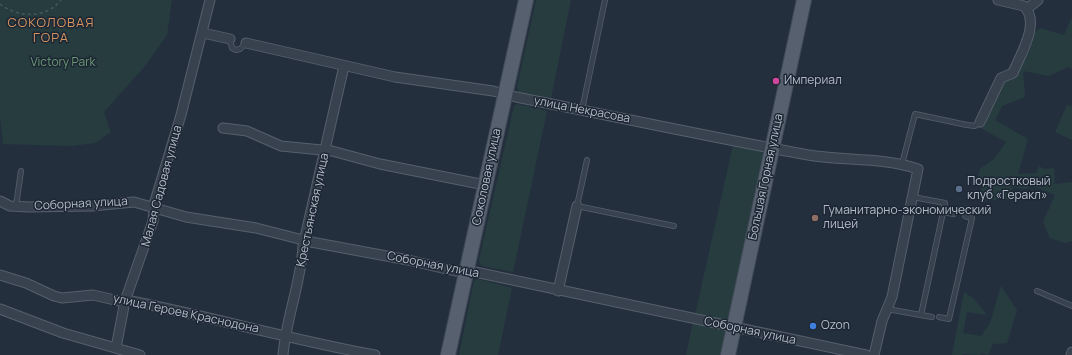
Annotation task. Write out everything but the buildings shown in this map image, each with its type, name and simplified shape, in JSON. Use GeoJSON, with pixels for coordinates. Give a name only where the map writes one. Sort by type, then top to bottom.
{"type":"FeatureCollection","features":[{"type":"Feature","properties":{"kind":"main road","name":"Соколовая улица"},"geometry":{"type":"LineString","coordinates":[[448,355],[467,272],[484,185],[526,0]]}},
{"type":"Feature","properties":{"kind":"main road","name":"Большая Горная улица"},"geometry":{"type":"LineString","coordinates":[[728,355],[804,0]]}},
{"type":"Feature","properties":{"kind":"street","name":"Малая Садовая улица"},"geometry":{"type":"LineString","coordinates":[[116,348],[125,301],[146,246],[155,214],[154,207],[203,33],[210,0]]}},
{"type":"Feature","properties":{"kind":"street"},"geometry":{"type":"LineString","coordinates":[[980,122],[1001,78],[1013,73],[1031,25],[1030,15],[1026,8],[998,0]]}},
{"type":"Feature","properties":{"kind":"street"},"geometry":{"type":"LineString","coordinates":[[1026,8],[1038,0]]}},
{"type":"Feature","properties":{"kind":"street"},"geometry":{"type":"LineString","coordinates":[[203,33],[230,39]]}},
{"type":"Feature","properties":{"kind":"street","name":"улица Некрасова"},"geometry":{"type":"LineString","coordinates":[[246,43],[395,77],[505,94],[772,148],[827,158],[902,164],[918,169],[913,197]]}},
{"type":"Feature","properties":{"kind":"street","name":"Крестьянская улица"},"geometry":{"type":"LineString","coordinates":[[283,355],[285,336],[301,268],[304,240],[344,66]]}},
{"type":"Feature","properties":{"kind":"street"},"geometry":{"type":"LineString","coordinates":[[223,128],[247,131],[281,146],[325,150],[380,164],[484,185]]}},
{"type":"Feature","properties":{"kind":"street"},"geometry":{"type":"LineString","coordinates":[[874,355],[887,309],[892,297],[913,197]]}},
{"type":"Feature","properties":{"kind":"street","name":"Соборная улица"},"geometry":{"type":"LineString","coordinates":[[1,205],[92,206],[134,202],[186,217],[256,228],[304,240],[408,260],[455,271],[467,272],[866,355]]}},
{"type":"Feature","properties":{"kind":"street"},"geometry":{"type":"LineString","coordinates":[[558,291],[577,206]]}},
{"type":"Feature","properties":{"kind":"street","name":"улица Героев Краснодона"},"geometry":{"type":"LineString","coordinates":[[0,275],[26,282],[54,296],[62,298],[93,295],[164,307],[285,336],[375,355]]}},
{"type":"Feature","properties":{"kind":"street"},"geometry":{"type":"LineString","coordinates":[[0,309],[63,333],[140,355]]}},
{"type":"Feature","properties":{"kind":"lane"},"geometry":{"type":"LineString","coordinates":[[582,110],[605,0]]}},
{"type":"Feature","properties":{"kind":"lane"},"geometry":{"type":"LineString","coordinates":[[230,39],[232,48],[236,50],[240,49],[246,43]]}},
{"type":"Feature","properties":{"kind":"lane"},"geometry":{"type":"LineString","coordinates":[[902,164],[915,114],[936,120],[975,126],[980,122]]}},
{"type":"Feature","properties":{"kind":"lane"},"geometry":{"type":"LineString","coordinates":[[588,160],[577,206],[674,226]]}},
{"type":"Feature","properties":{"kind":"lane"},"geometry":{"type":"LineString","coordinates":[[16,206],[21,171]]}},
{"type":"Feature","properties":{"kind":"lane"},"geometry":{"type":"LineString","coordinates":[[913,197],[945,203],[922,315]]}},
{"type":"Feature","properties":{"kind":"lane"},"geometry":{"type":"LineString","coordinates":[[943,212],[954,214]]}},
{"type":"Feature","properties":{"kind":"lane"},"geometry":{"type":"LineString","coordinates":[[940,318],[949,319],[972,218],[965,216]]}},
{"type":"Feature","properties":{"kind":"lane"},"geometry":{"type":"LineString","coordinates":[[1037,290],[1072,306]]}},
{"type":"Feature","properties":{"kind":"lane"},"geometry":{"type":"LineString","coordinates":[[887,309],[932,317]]}},
{"type":"Feature","properties":{"kind":"path"},"geometry":{"type":"LineString","coordinates":[[0,4],[13,13],[29,15],[48,11],[56,7],[61,0]]}},
{"type":"Feature","properties":{"kind":"green space","name":"Victory Park"},"geometry":{"type":"Polygon","coordinates":[[[0,0],[172,0],[167,35],[145,66],[104,112],[111,132],[95,143],[71,146],[3,144],[0,117],[0,0]]]}},
{"type":"Feature","properties":{"kind":"green space"},"geometry":{"type":"Polygon","coordinates":[[[536,0],[571,0],[551,98],[519,92],[517,87],[536,0]]]}},
{"type":"Feature","properties":{"kind":"green space"},"geometry":{"type":"Polygon","coordinates":[[[1072,17],[1072,69],[1068,67],[1049,76],[1023,71],[1025,97],[1002,106],[995,120],[1028,139],[1018,174],[1036,173],[1039,166],[1044,169],[1054,168],[1055,184],[1072,182],[1072,241],[1066,243],[1050,238],[1043,222],[1055,195],[1031,185],[1026,189],[1013,187],[1008,199],[979,201],[982,184],[976,183],[980,169],[994,159],[1006,142],[980,128],[1012,61],[1029,38],[1040,28],[1064,35],[1072,17]]]}},
{"type":"Feature","properties":{"kind":"green space"},"geometry":{"type":"Polygon","coordinates":[[[517,104],[547,111],[513,272],[483,266],[480,264],[479,260],[514,106],[517,104]]]}},
{"type":"Feature","properties":{"kind":"green space"},"geometry":{"type":"Polygon","coordinates":[[[1067,105],[1072,107],[1072,140],[1055,132],[1067,105]]]}},
{"type":"Feature","properties":{"kind":"green space"},"geometry":{"type":"Polygon","coordinates":[[[733,145],[761,151],[765,154],[729,320],[725,322],[695,315],[733,145]]]}},
{"type":"Feature","properties":{"kind":"green space"},"geometry":{"type":"Polygon","coordinates":[[[478,279],[512,288],[498,355],[459,355],[474,281],[478,279]]]}},
{"type":"Feature","properties":{"kind":"green space"},"geometry":{"type":"Polygon","coordinates":[[[1001,286],[1017,310],[1007,343],[993,344],[988,355],[981,353],[980,355],[952,355],[964,292],[974,299],[987,315],[967,312],[963,333],[981,336],[990,323],[1001,286]]]}},
{"type":"Feature","properties":{"kind":"green space"},"geometry":{"type":"Polygon","coordinates":[[[693,322],[723,329],[726,332],[721,355],[686,355],[693,322]]]}},
{"type":"Feature","properties":{"kind":"place","name":"Империал"},"geometry":{"type":"Point","coordinates":[776,81]}},
{"type":"Feature","properties":{"kind":"place","name":"Подростковый клуб «Геракл»"},"geometry":{"type":"Point","coordinates":[959,189]}},
{"type":"Feature","properties":{"kind":"place","name":"Гуманитарно-экономический лицей"},"geometry":{"type":"Point","coordinates":[815,218]}},
{"type":"Feature","properties":{"kind":"place","name":"Ozon"},"geometry":{"type":"Point","coordinates":[813,326]}},
{"type":"Feature","properties":{"kind":"district","name":"СОКОЛОВАЯ ГОРА"},"geometry":{"type":"Point","coordinates":[51,30]}}]}
